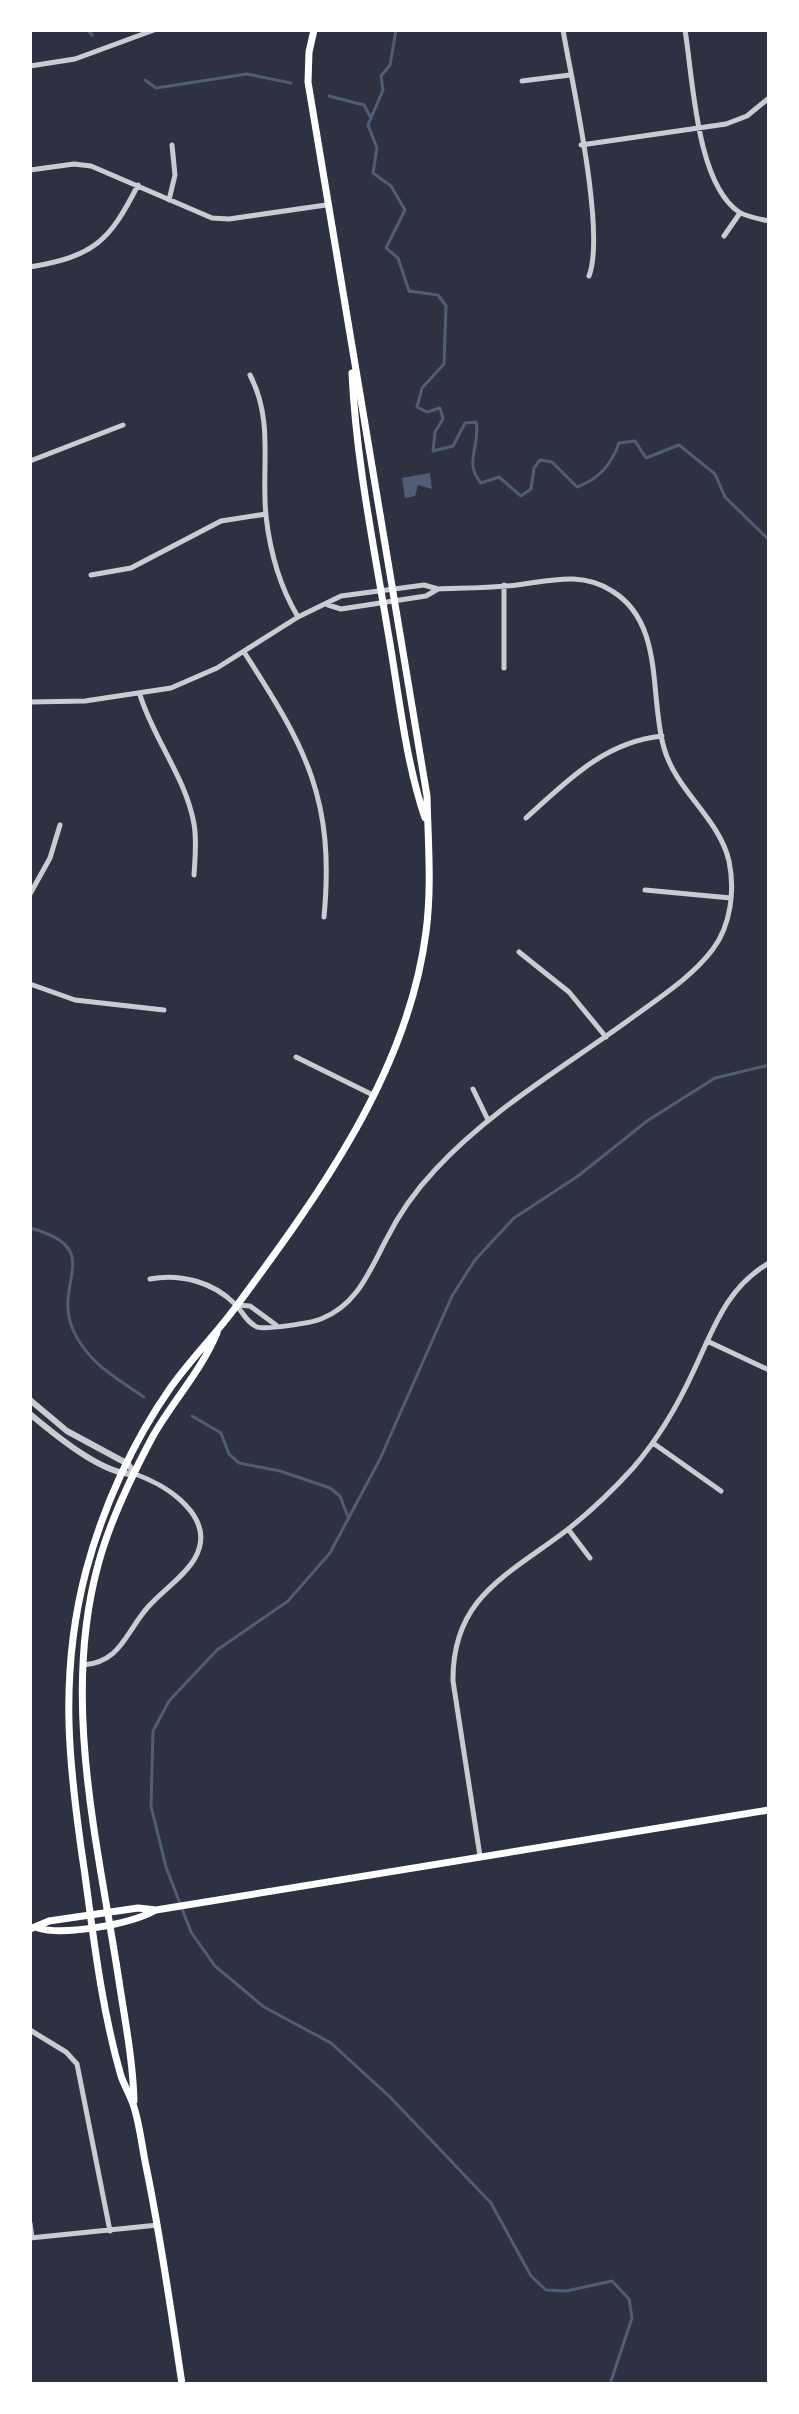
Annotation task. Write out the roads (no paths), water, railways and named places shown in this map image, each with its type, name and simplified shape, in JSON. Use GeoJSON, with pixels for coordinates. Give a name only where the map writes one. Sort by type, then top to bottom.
{"type":"FeatureCollection","features":[{"type":"Feature","properties":{"kind":"main road"},"geometry":{"type":"LineString","coordinates":[[182,2384],[158,2225],[134,2107],[114,2043],[90,1915],[69,1764],[69,1672],[87,1568],[122,1475],[168,1391],[237,1305],[348,1144],[373,1095],[406,1013],[426,934],[430,872],[427,796],[364,407],[351,354],[326,205],[308,82],[309,52],[314,30]]}},
{"type":"Feature","properties":{"kind":"main road"},"geometry":{"type":"LineString","coordinates":[[351,354],[354,406],[383,603],[412,768],[427,824]]}},
{"type":"Feature","properties":{"kind":"main road"},"geometry":{"type":"LineString","coordinates":[[134,2107],[134,2077],[82,1736],[82,1665],[98,1564],[115,1515],[154,1436],[209,1352],[218,1330]]}},
{"type":"Feature","properties":{"kind":"main road"},"geometry":{"type":"LineString","coordinates":[[34,1928],[49,1921],[156,1910],[769,1810]]}},
{"type":"Feature","properties":{"kind":"main road"},"geometry":{"type":"LineString","coordinates":[[34,1928],[50,1932],[92,1926],[140,1918],[156,1910]]}},
{"type":"Feature","properties":{"kind":"street"},"geometry":{"type":"LineString","coordinates":[[30,66],[75,59],[154,30]]}},
{"type":"Feature","properties":{"kind":"street"},"geometry":{"type":"LineString","coordinates":[[563,30],[596,247],[589,276]]}},
{"type":"Feature","properties":{"kind":"street"},"geometry":{"type":"LineString","coordinates":[[685,30],[711,176],[740,213],[769,221]]}},
{"type":"Feature","properties":{"kind":"street"},"geometry":{"type":"LineString","coordinates":[[522,81],[570,75]]}},
{"type":"Feature","properties":{"kind":"street"},"geometry":{"type":"LineString","coordinates":[[581,145],[702,129],[747,116],[769,98]]}},
{"type":"Feature","properties":{"kind":"street"},"geometry":{"type":"LineString","coordinates":[[169,200],[175,175],[172,145]]}},
{"type":"Feature","properties":{"kind":"street"},"geometry":{"type":"LineString","coordinates":[[30,170],[74,164],[91,166],[199,214],[229,219],[326,205]]}},
{"type":"Feature","properties":{"kind":"street"},"geometry":{"type":"LineString","coordinates":[[30,267],[66,261],[94,249],[120,221],[138,185]]}},
{"type":"Feature","properties":{"kind":"street"},"geometry":{"type":"LineString","coordinates":[[724,236],[740,213]]}},
{"type":"Feature","properties":{"kind":"street"},"geometry":{"type":"LineString","coordinates":[[250,375],[259,392],[266,428],[266,514],[276,570],[298,617]]}},
{"type":"Feature","properties":{"kind":"street"},"geometry":{"type":"LineString","coordinates":[[30,461],[123,425]]}},
{"type":"Feature","properties":{"kind":"street"},"geometry":{"type":"LineString","coordinates":[[91,575],[131,568],[221,521],[266,514]]}},
{"type":"Feature","properties":{"kind":"street"},"geometry":{"type":"LineString","coordinates":[[30,702],[85,701],[140,695],[194,680],[298,617],[341,596],[424,585],[438,589],[574,578],[613,591],[630,605],[649,643],[662,736],[676,776],[722,842],[729,859],[731,898],[726,924],[708,955],[674,987],[488,1120],[420,1188],[352,1299],[320,1320],[260,1329],[244,1319],[237,1305]]}},
{"type":"Feature","properties":{"kind":"street"},"geometry":{"type":"LineString","coordinates":[[504,585],[504,668]]}},
{"type":"Feature","properties":{"kind":"street"},"geometry":{"type":"LineString","coordinates":[[327,605],[341,609],[383,603],[426,596],[438,589]]}},
{"type":"Feature","properties":{"kind":"street"},"geometry":{"type":"LineString","coordinates":[[244,652],[298,738],[318,789],[326,837],[328,878],[324,917]]}},
{"type":"Feature","properties":{"kind":"street"},"geometry":{"type":"LineString","coordinates":[[140,695],[156,738],[187,797],[195,837],[194,875]]}},
{"type":"Feature","properties":{"kind":"street"},"geometry":{"type":"LineString","coordinates":[[526,818],[596,757],[629,742],[662,736]]}},
{"type":"Feature","properties":{"kind":"street"},"geometry":{"type":"LineString","coordinates":[[30,894],[50,858],[60,825]]}},
{"type":"Feature","properties":{"kind":"street"},"geometry":{"type":"LineString","coordinates":[[645,890],[731,898]]}},
{"type":"Feature","properties":{"kind":"street"},"geometry":{"type":"LineString","coordinates":[[519,952],[569,992],[606,1037]]}},
{"type":"Feature","properties":{"kind":"street"},"geometry":{"type":"LineString","coordinates":[[30,984],[75,1000],[164,1010]]}},
{"type":"Feature","properties":{"kind":"street"},"geometry":{"type":"LineString","coordinates":[[296,1057],[373,1095]]}},
{"type":"Feature","properties":{"kind":"street"},"geometry":{"type":"LineString","coordinates":[[473,1089],[488,1120]]}},
{"type":"Feature","properties":{"kind":"street"},"geometry":{"type":"LineString","coordinates":[[480,1856],[453,1681],[453,1657],[465,1618],[488,1588],[568,1529],[620,1482],[653,1443],[683,1392],[726,1302],[739,1285],[769,1263]]}},
{"type":"Feature","properties":{"kind":"street"},"geometry":{"type":"LineString","coordinates":[[150,1279],[184,1277],[237,1305],[250,1306],[276,1325]]}},
{"type":"Feature","properties":{"kind":"street"},"geometry":{"type":"LineString","coordinates":[[707,1341],[769,1370]]}},
{"type":"Feature","properties":{"kind":"street"},"geometry":{"type":"LineString","coordinates":[[30,1400],[79,1439],[128,1464],[135,1474],[171,1492],[187,1506],[197,1527],[198,1551],[190,1565],[139,1617],[111,1658],[82,1665]]}},
{"type":"Feature","properties":{"kind":"street"},"geometry":{"type":"LineString","coordinates":[[30,1414],[67,1443],[122,1475],[135,1474]]}},
{"type":"Feature","properties":{"kind":"street"},"geometry":{"type":"LineString","coordinates":[[653,1443],[721,1491]]}},
{"type":"Feature","properties":{"kind":"street"},"geometry":{"type":"LineString","coordinates":[[568,1529],[590,1558]]}},
{"type":"Feature","properties":{"kind":"street"},"geometry":{"type":"LineString","coordinates":[[30,2030],[66,2052],[77,2064],[110,2231]]}},
{"type":"Feature","properties":{"kind":"street"},"geometry":{"type":"LineString","coordinates":[[30,2223],[31,2238],[158,2225]]}},
{"type":"Feature","properties":{"kind":"water"},"geometry":{"type":"Polygon","coordinates":[[[430,473],[432,489],[418,485],[415,496],[405,498],[402,478],[430,473]]]}},
{"type":"Feature","properties":{"kind":"waterway"},"geometry":{"type":"LineString","coordinates":[[88,30],[92,35]]}},
{"type":"Feature","properties":{"kind":"waterway"},"geometry":{"type":"LineString","coordinates":[[396,30],[390,65],[381,76],[383,90],[368,125],[377,148],[373,173],[391,186],[405,210],[386,248],[398,258],[409,291],[438,295],[446,306],[444,364],[422,388],[417,407],[427,412],[440,408],[443,419],[435,432],[433,451],[453,446],[465,423],[476,422],[473,461],[476,475],[481,483],[499,477],[521,496],[531,489],[534,468],[540,460],[552,462],[577,487],[603,470],[619,443],[635,441],[646,458],[679,445],[715,474],[725,497],[769,540]]}},
{"type":"Feature","properties":{"kind":"waterway"},"geometry":{"type":"LineString","coordinates":[[145,80],[156,88],[247,74],[291,83]]}},
{"type":"Feature","properties":{"kind":"waterway"},"geometry":{"type":"LineString","coordinates":[[329,96],[364,105],[371,118]]}},
{"type":"Feature","properties":{"kind":"waterway"},"geometry":{"type":"LineString","coordinates":[[610,2384],[632,2318],[629,2299],[612,2281],[566,2291],[546,2290],[531,2276],[491,2203],[391,2098],[331,2043],[264,2007],[215,1966],[191,1932],[166,1867],[151,1806],[153,1731],[169,1701],[217,1650],[288,1601],[330,1553],[380,1459],[452,1296],[475,1260],[514,1218],[578,1176],[647,1121],[715,1078],[769,1065]]}},
{"type":"Feature","properties":{"kind":"waterway"},"geometry":{"type":"LineString","coordinates":[[30,1228],[53,1236],[66,1246],[72,1257],[68,1312],[79,1342],[104,1369],[144,1397]]}},
{"type":"Feature","properties":{"kind":"waterway"},"geometry":{"type":"LineString","coordinates":[[192,1416],[221,1433],[229,1454],[239,1463],[280,1471],[330,1488],[340,1496],[348,1517]]}}]}
